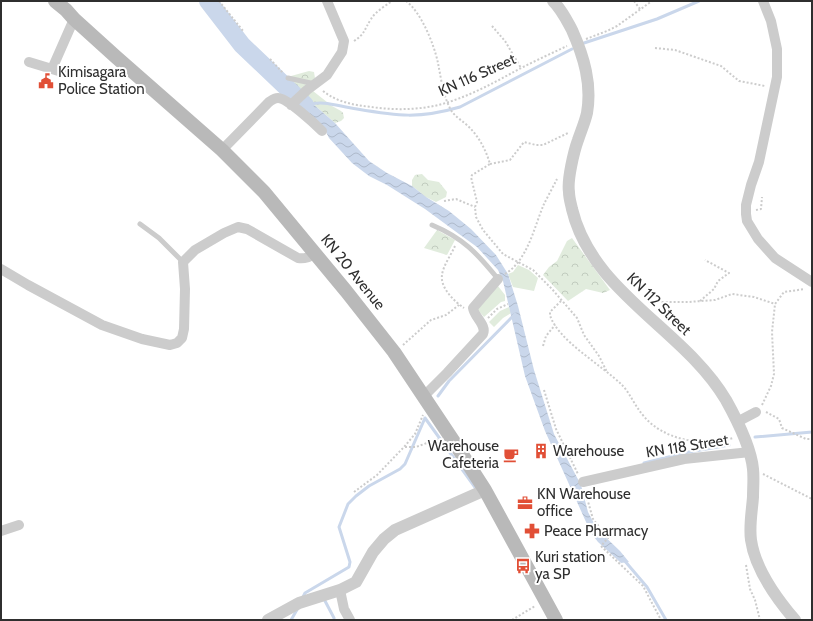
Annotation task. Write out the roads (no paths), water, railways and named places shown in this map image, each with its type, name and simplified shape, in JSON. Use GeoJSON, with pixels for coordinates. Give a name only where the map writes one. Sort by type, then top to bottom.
{"type":"FeatureCollection","features":[{"type":"Feature","properties":{"kind":"main road","name":"KN 20 Avenue"},"geometry":{"type":"LineString","coordinates":[[59,2],[74,19],[222,150],[264,192],[316,253],[394,352],[448,432],[485,490],[556,620]]}},
{"type":"Feature","properties":{"kind":"street"},"geometry":{"type":"LineString","coordinates":[[293,104],[307,90],[327,75],[342,52],[344,41],[327,1]]}},
{"type":"Feature","properties":{"kind":"street","name":"KN 112 Street"},"geometry":{"type":"LineString","coordinates":[[553,1],[562,10],[577,41],[587,73],[589,94],[587,114],[573,155],[568,190],[577,228],[588,251],[611,279],[704,371],[717,386],[737,422],[750,452],[753,469],[751,541],[757,560],[765,577],[784,607],[795,620]]}},
{"type":"Feature","properties":{"kind":"street"},"geometry":{"type":"LineString","coordinates":[[763,1],[771,21],[777,50],[777,77],[759,162],[750,185],[746,205],[747,221],[758,239],[775,258],[809,286]]}},
{"type":"Feature","properties":{"kind":"street"},"geometry":{"type":"LineString","coordinates":[[52,69],[74,19]]}},
{"type":"Feature","properties":{"kind":"street"},"geometry":{"type":"LineString","coordinates":[[28,62],[65,73]]}},
{"type":"Feature","properties":{"kind":"street"},"geometry":{"type":"LineString","coordinates":[[222,150],[275,98],[293,104],[322,131]]}},
{"type":"Feature","properties":{"kind":"street"},"geometry":{"type":"LineString","coordinates":[[1,269],[102,325],[142,339],[170,345],[177,343],[182,338],[184,329],[185,289],[183,262],[195,250],[224,233],[238,227],[247,229],[298,258],[308,258],[316,253]]}},
{"type":"Feature","properties":{"kind":"street"},"geometry":{"type":"LineString","coordinates":[[426,400],[447,373],[483,334],[484,331],[482,324],[473,310],[475,305],[500,277]]}},
{"type":"Feature","properties":{"kind":"street"},"geometry":{"type":"LineString","coordinates":[[737,422],[756,412]]}},
{"type":"Feature","properties":{"kind":"street","name":"KN 118 Street"},"geometry":{"type":"LineString","coordinates":[[583,482],[684,459],[750,452]]}},
{"type":"Feature","properties":{"kind":"street"},"geometry":{"type":"LineString","coordinates":[[268,620],[299,603],[340,590],[356,582],[373,552],[384,539],[395,530],[485,490]]}},
{"type":"Feature","properties":{"kind":"street"},"geometry":{"type":"LineString","coordinates":[[1,531],[19,525]]}},
{"type":"Feature","properties":{"kind":"street"},"geometry":{"type":"LineString","coordinates":[[340,590],[348,619]]}},
{"type":"Feature","properties":{"kind":"lane"},"geometry":{"type":"LineString","coordinates":[[288,78],[316,84]]}},
{"type":"Feature","properties":{"kind":"lane"},"geometry":{"type":"LineString","coordinates":[[140,224],[159,238],[183,262]]}},
{"type":"Feature","properties":{"kind":"lane"},"geometry":{"type":"LineString","coordinates":[[432,225],[458,238],[466,244],[500,277]]}},
{"type":"Feature","properties":{"kind":"water"},"geometry":{"type":"Polygon","coordinates":[[[312,103],[335,123],[369,161],[387,173],[412,186],[426,197],[449,211],[471,229],[496,255],[508,274],[518,306],[534,370],[554,434],[581,485],[588,512],[597,529],[629,562],[621,563],[598,542],[591,533],[545,431],[525,376],[503,281],[498,270],[477,247],[425,209],[387,185],[369,176],[352,163],[329,138],[326,132],[302,109],[305,105],[312,103]]]}},
{"type":"Feature","properties":{"kind":"waterway"},"geometry":{"type":"LineString","coordinates":[[208,1],[242,45],[305,105]]}},
{"type":"Feature","properties":{"kind":"waterway"},"geometry":{"type":"LineString","coordinates":[[584,43],[657,19],[699,1]]}},
{"type":"Feature","properties":{"kind":"waterway"},"geometry":{"type":"LineString","coordinates":[[305,105],[325,103],[397,115],[420,115],[445,111],[460,107],[572,49]]}},
{"type":"Feature","properties":{"kind":"waterway"},"geometry":{"type":"LineString","coordinates":[[438,396],[449,381],[515,314]]}},
{"type":"Feature","properties":{"kind":"waterway"},"geometry":{"type":"LineString","coordinates":[[425,418],[477,490]]}},
{"type":"Feature","properties":{"kind":"waterway"},"geometry":{"type":"LineString","coordinates":[[303,597],[305,593],[349,567],[350,562],[339,527],[348,504],[369,486],[400,469],[405,464],[425,418]]}},
{"type":"Feature","properties":{"kind":"waterway"},"geometry":{"type":"LineString","coordinates":[[755,437],[812,432]]}},
{"type":"Feature","properties":{"kind":"waterway"},"geometry":{"type":"LineString","coordinates":[[644,463],[689,452],[729,445]]}},
{"type":"Feature","properties":{"kind":"waterway"},"geometry":{"type":"LineString","coordinates":[[624,560],[647,587],[666,620]]}},
{"type":"Feature","properties":{"kind":"waterway"},"geometry":{"type":"LineString","coordinates":[[324,599],[334,618]]}},
{"type":"Feature","properties":{"kind":"waterway"},"geometry":{"type":"LineString","coordinates":[[291,620],[298,608]]}},
{"type":"Feature","properties":{"kind":"place","name":"Kimisagara Police Station"},"geometry":{"type":"Point","coordinates":[46,81]}},
{"type":"Feature","properties":{"kind":"place","name":"Warehouse"},"geometry":{"type":"Point","coordinates":[541,451]}},
{"type":"Feature","properties":{"kind":"place","name":"Warehouse Cafeteria"},"geometry":{"type":"Point","coordinates":[511,455]}},
{"type":"Feature","properties":{"kind":"place","name":"KN Warehouse office"},"geometry":{"type":"Point","coordinates":[525,503]}},
{"type":"Feature","properties":{"kind":"place","name":"Peace Pharmacy"},"geometry":{"type":"Point","coordinates":[532,531]}},
{"type":"Feature","properties":{"kind":"place","name":"Kuri station ya SP"},"geometry":{"type":"Point","coordinates":[523,566]}}]}
